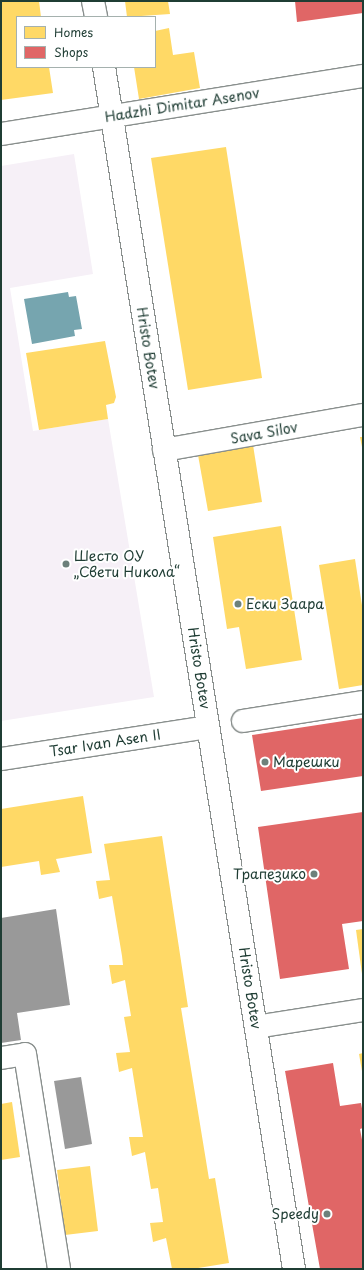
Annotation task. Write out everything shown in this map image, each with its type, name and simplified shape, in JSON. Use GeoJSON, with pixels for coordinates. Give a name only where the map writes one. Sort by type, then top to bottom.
{"type":"FeatureCollection","features":[{"type":"Feature","properties":{"kind":"street"},"geometry":{"type":"LineString","coordinates":[[93,1],[96,16]]}},
{"type":"Feature","properties":{"kind":"street","name":"Hristo Botev"},"geometry":{"type":"LineString","coordinates":[[104,68],[294,1269]]}},
{"type":"Feature","properties":{"kind":"street","name":"Hadzhi Dimitar Asenov"},"geometry":{"type":"LineString","coordinates":[[1,134],[363,76]]}},
{"type":"Feature","properties":{"kind":"street","name":"Sava Silov"},"geometry":{"type":"LineString","coordinates":[[164,450],[363,415]]}},
{"type":"Feature","properties":{"kind":"street"},"geometry":{"type":"LineString","coordinates":[[243,721],[363,702]]}},
{"type":"Feature","properties":{"kind":"street","name":"Tsar Ivan Asen II"},"geometry":{"type":"LineString","coordinates":[[1,759],[208,727]]}},
{"type":"Feature","properties":{"kind":"street"},"geometry":{"type":"LineString","coordinates":[[256,1027],[363,1010]]}},
{"type":"Feature","properties":{"kind":"street"},"geometry":{"type":"LineString","coordinates":[[1,1058],[25,1054],[59,1269]]}},
{"type":"Feature","properties":{"kind":"shaded area","name":"Шесто ОУ „Свети Никола“"},"geometry":{"type":"Polygon","coordinates":[[[74,154],[93,274],[10,288],[33,431],[108,419],[154,697],[1,721],[1,166],[74,154]]]}},
{"type":"Feature","properties":{"kind":"building: Homes"},"geometry":{"type":"Polygon","coordinates":[[[1,1],[39,1],[41,16],[16,16],[16,68],[49,68],[53,93],[1,100],[1,1]]]}},
{"type":"Feature","properties":{"kind":"building: Homes"},"geometry":{"type":"Polygon","coordinates":[[[125,1],[168,1],[170,14],[127,16],[125,1]]]}},
{"type":"Feature","properties":{"kind":"building: Homes"},"geometry":{"type":"Polygon","coordinates":[[[169,28],[173,55],[194,52],[200,88],[139,99],[134,68],[156,68],[156,31],[169,28]]]}},
{"type":"Feature","properties":{"kind":"building: Homes"},"geometry":{"type":"Polygon","coordinates":[[[226,147],[262,378],[188,390],[151,158],[226,147]]]}},
{"type":"Feature","properties":{"kind":"building: Homes"},"geometry":{"type":"Polygon","coordinates":[[[105,341],[116,397],[114,403],[106,405],[108,419],[39,430],[26,353],[105,341]]]}},
{"type":"Feature","properties":{"kind":"building: Homes"},"geometry":{"type":"Polygon","coordinates":[[[360,437],[363,437],[363,447],[362,447],[360,437]]]}},
{"type":"Feature","properties":{"kind":"building: Homes"},"geometry":{"type":"Polygon","coordinates":[[[253,445],[262,502],[208,511],[198,455],[253,445]]]}},
{"type":"Feature","properties":{"kind":"building: Homes"},"geometry":{"type":"Polygon","coordinates":[[[281,526],[302,660],[246,669],[239,627],[227,629],[213,537],[281,526]]]}},
{"type":"Feature","properties":{"kind":"building: Homes"},"geometry":{"type":"Polygon","coordinates":[[[355,559],[363,612],[363,685],[339,689],[319,565],[355,559]]]}},
{"type":"Feature","properties":{"kind":"building: Homes"},"geometry":{"type":"Polygon","coordinates":[[[83,796],[92,853],[56,859],[60,872],[41,875],[39,861],[1,867],[1,809],[83,796]]]}},
{"type":"Feature","properties":{"kind":"building: Homes"},"geometry":{"type":"Polygon","coordinates":[[[162,836],[188,1007],[181,1008],[209,1179],[215,1178],[229,1263],[192,1269],[172,1269],[166,1238],[153,1242],[150,1223],[163,1222],[158,1188],[151,1189],[145,1152],[132,1156],[129,1137],[143,1137],[132,1068],[119,1072],[116,1053],[130,1052],[124,1017],[131,1016],[125,980],[112,984],[109,965],[123,965],[122,956],[112,896],[99,899],[96,881],[110,880],[104,844],[162,836]]]}},
{"type":"Feature","properties":{"kind":"building: Homes"},"geometry":{"type":"Polygon","coordinates":[[[363,929],[363,974],[362,974],[356,930],[363,929]]]}},
{"type":"Feature","properties":{"kind":"building: Homes"},"geometry":{"type":"Polygon","coordinates":[[[363,1053],[363,1071],[362,1071],[359,1054],[363,1053]]]}},
{"type":"Feature","properties":{"kind":"building: Homes"},"geometry":{"type":"Polygon","coordinates":[[[12,1102],[20,1157],[1,1160],[1,1104],[12,1102]]]}},
{"type":"Feature","properties":{"kind":"building: Homes"},"geometry":{"type":"Polygon","coordinates":[[[90,1166],[98,1231],[65,1235],[57,1170],[90,1166]]]}},
{"type":"Feature","properties":{"kind":"building: Shops"},"geometry":{"type":"Polygon","coordinates":[[[295,1],[363,1],[363,13],[297,22],[295,1]]]}},
{"type":"Feature","properties":{"kind":"building: Shops"},"geometry":{"type":"Polygon","coordinates":[[[363,718],[363,776],[261,791],[252,735],[363,718]]]}},
{"type":"Feature","properties":{"kind":"building: Shops","name":"Трапезико"},"geometry":{"type":"Polygon","coordinates":[[[363,812],[363,921],[342,924],[349,969],[280,979],[258,827],[363,812]]]}},
{"type":"Feature","properties":{"kind":"building: Shops"},"geometry":{"type":"Polygon","coordinates":[[[333,1063],[340,1106],[361,1103],[363,1114],[363,1128],[360,1129],[363,1145],[363,1269],[320,1269],[285,1071],[333,1063]]]}},
{"type":"Feature","properties":{"kind":"building: Public"},"geometry":{"type":"Polygon","coordinates":[[[68,292],[69,297],[76,296],[82,329],[74,330],[75,336],[32,344],[24,299],[68,292]]]}},
{"type":"Feature","properties":{"kind":"building: Industry"},"geometry":{"type":"Polygon","coordinates":[[[56,909],[70,1005],[17,1013],[21,1040],[1,1043],[1,918],[56,909]]]}},
{"type":"Feature","properties":{"kind":"building: Industry"},"geometry":{"type":"Polygon","coordinates":[[[81,1077],[92,1144],[65,1149],[54,1081],[81,1077]]]}},
{"type":"Feature","properties":{"kind":"place","name":"Шесто ОУ „Свети Никола“"},"geometry":{"type":"Point","coordinates":[66,564]}},
{"type":"Feature","properties":{"kind":"place","name":"Ески Заара"},"geometry":{"type":"Point","coordinates":[238,604]}},
{"type":"Feature","properties":{"kind":"place","name":"Марешки"},"geometry":{"type":"Point","coordinates":[265,762]}},
{"type":"Feature","properties":{"kind":"place","name":"Трапезико"},"geometry":{"type":"Point","coordinates":[314,874]}},
{"type":"Feature","properties":{"kind":"place","name":"Speedy"},"geometry":{"type":"Point","coordinates":[327,1214]}}]}
